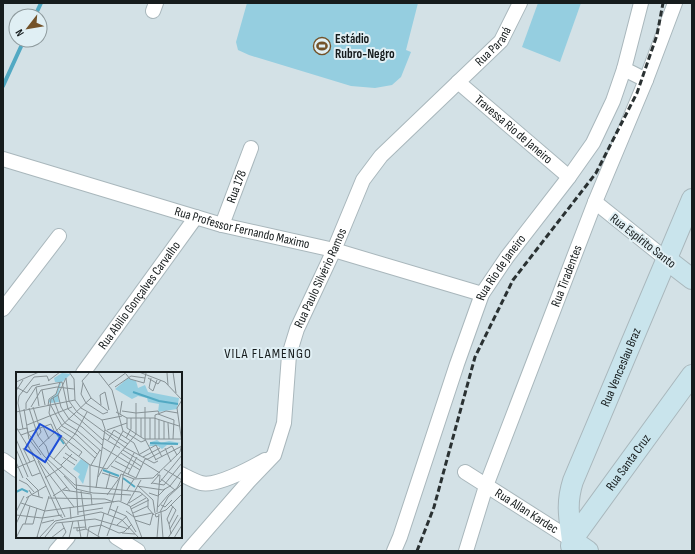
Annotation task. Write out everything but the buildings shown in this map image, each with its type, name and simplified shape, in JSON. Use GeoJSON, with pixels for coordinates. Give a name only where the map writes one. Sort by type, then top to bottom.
{"type":"FeatureCollection","features":[{"type":"Feature","properties":{"kind":"main road","name":"Rua Venceslau Braz"},"geometry":{"type":"LineString","coordinates":[[571,545],[568,494],[692,199]]}},
{"type":"Feature","properties":{"kind":"main road","name":"Rua Espírito Santo"},"geometry":{"type":"LineString","coordinates":[[666,259],[692,279]]}},
{"type":"Feature","properties":{"kind":"main road","name":"Rua Santa Cruz"},"geometry":{"type":"LineString","coordinates":[[571,545],[692,375]]}},
{"type":"Feature","properties":{"kind":"main road","name":"Rua Allan Kardec"},"geometry":{"type":"LineString","coordinates":[[571,545],[588,551]]}},
{"type":"Feature","properties":{"kind":"street","name":"Rua Paraná"},"geometry":{"type":"LineString","coordinates":[[458,82],[501,41],[520,3]]}},
{"type":"Feature","properties":{"kind":"street","name":"Rua Rio de Janeiro"},"geometry":{"type":"LineString","coordinates":[[394,551],[482,294],[507,257],[569,177],[593,143],[613,101],[624,68],[641,3]]}},
{"type":"Feature","properties":{"kind":"street","name":"Rua Tiradentes"},"geometry":{"type":"LineString","coordinates":[[466,551],[486,486],[595,202],[646,80],[675,3]]}},
{"type":"Feature","properties":{"kind":"street"},"geometry":{"type":"LineString","coordinates":[[624,68],[646,80]]}},
{"type":"Feature","properties":{"kind":"street","name":"Travessa Rio de Janeiro"},"geometry":{"type":"LineString","coordinates":[[458,82],[569,177]]}},
{"type":"Feature","properties":{"kind":"street","name":"Rua Paulo Silvério Ramos"},"geometry":{"type":"LineString","coordinates":[[188,551],[249,481],[274,456],[284,423],[289,355],[297,329],[334,250],[364,180],[381,156],[458,82]]}},
{"type":"Feature","properties":{"kind":"street","name":"Rua 178"},"geometry":{"type":"LineString","coordinates":[[222,225],[251,148]]}},
{"type":"Feature","properties":{"kind":"street","name":"Rua Professor Fernando Maximo"},"geometry":{"type":"LineString","coordinates":[[4,161],[222,225],[334,250],[482,294]]}},
{"type":"Feature","properties":{"kind":"street","name":"Rua Espírito Santo"},"geometry":{"type":"LineString","coordinates":[[595,202],[666,259]]}},
{"type":"Feature","properties":{"kind":"street","name":"Rua Abilio Gonçalves Carvalho"},"geometry":{"type":"LineString","coordinates":[[84,372],[196,217]]}},
{"type":"Feature","properties":{"kind":"street"},"geometry":{"type":"LineString","coordinates":[[3,309],[58,236]]}},
{"type":"Feature","properties":{"kind":"street"},"geometry":{"type":"LineString","coordinates":[[182,474],[202,483],[212,484],[221,482],[274,456]]}},
{"type":"Feature","properties":{"kind":"street","name":"Rua Allan Kardec"},"geometry":{"type":"LineString","coordinates":[[465,472],[571,545]]}},
{"type":"Feature","properties":{"kind":"street"},"geometry":{"type":"LineString","coordinates":[[56,551],[67,538]]}},
{"type":"Feature","properties":{"kind":"street"},"geometry":{"type":"LineString","coordinates":[[118,538],[138,551]]}},
{"type":"Feature","properties":{"kind":"shaded area","name":"Estádio Rubro-Negro"},"geometry":{"type":"Polygon","coordinates":[[[247,3],[418,3],[406,50],[411,52],[401,77],[392,85],[375,88],[351,86],[249,55],[238,50],[236,42],[247,3]]]}},
{"type":"Feature","properties":{"kind":"shaded area"},"geometry":{"type":"Polygon","coordinates":[[[538,3],[581,3],[560,62],[522,47],[538,3]]]}},
{"type":"Feature","properties":{"kind":"waterway"},"geometry":{"type":"LineString","coordinates":[[39,8],[41,3]]}},
{"type":"Feature","properties":{"kind":"waterway"},"geometry":{"type":"LineString","coordinates":[[3,86],[20,48]]}},
{"type":"Feature","properties":{"kind":"railway"},"geometry":{"type":"LineString","coordinates":[[417,551],[434,507],[475,357],[513,280],[596,173],[637,93],[657,35],[663,3]]}},
{"type":"Feature","properties":{"kind":"place","name":"Estádio Rubro-Negro"},"geometry":{"type":"Point","coordinates":[322,46]}},
{"type":"Feature","properties":{"kind":"district","name":"VILA FLAMENGO"},"geometry":{"type":"Point","coordinates":[268,353]}}]}
